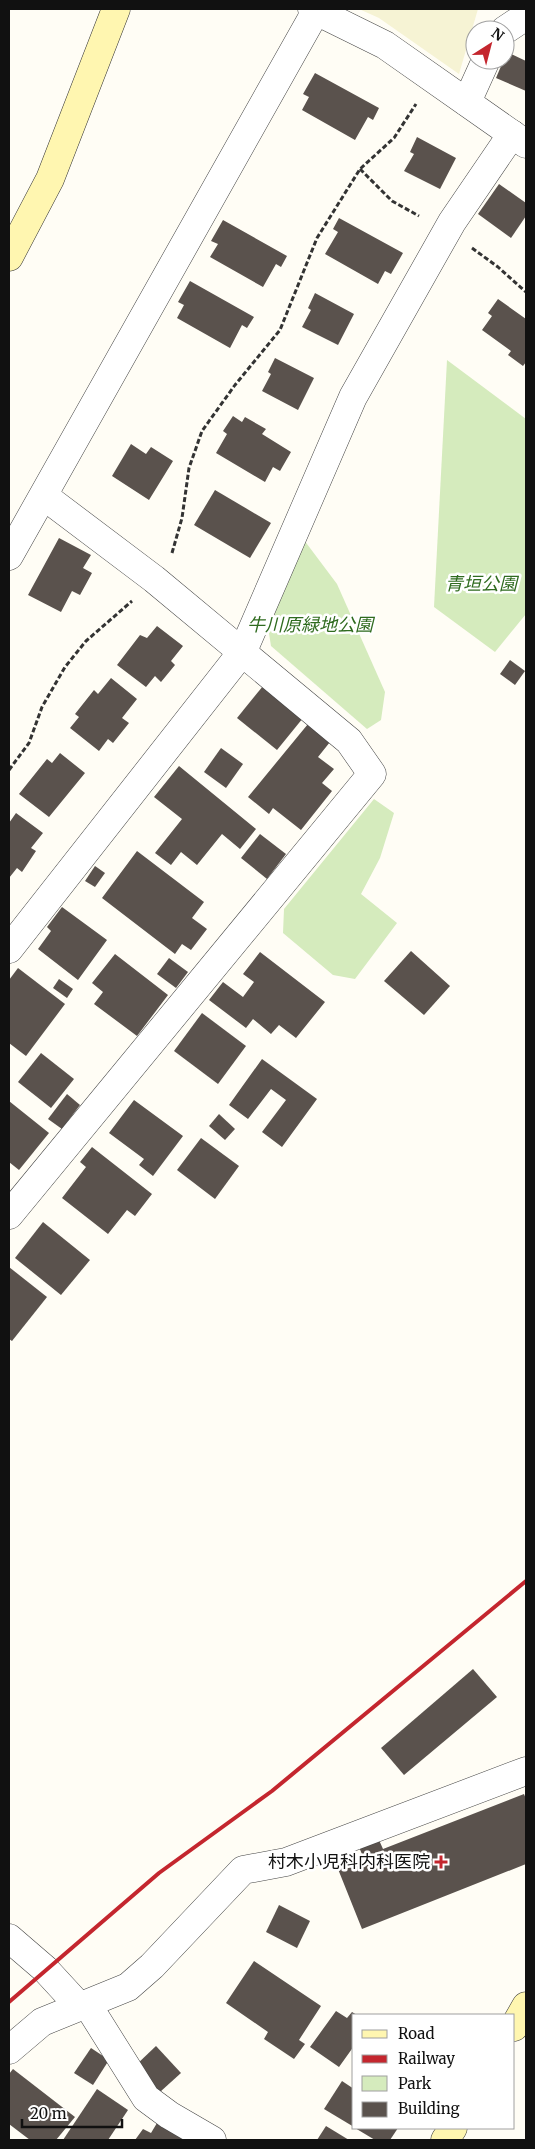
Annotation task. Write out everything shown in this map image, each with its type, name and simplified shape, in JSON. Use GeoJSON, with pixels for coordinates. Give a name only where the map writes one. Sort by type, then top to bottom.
{"type":"FeatureCollection","features":[{"type":"Feature","properties":{"kind":"street"},"geometry":{"type":"LineString","coordinates":[[9,256],[50,180],[116,9]]}},
{"type":"Feature","properties":{"kind":"street"},"geometry":{"type":"LineString","coordinates":[[9,556],[314,10],[385,45],[519,139],[452,222],[353,397],[243,651],[9,949]]}},
{"type":"Feature","properties":{"kind":"street"},"geometry":{"type":"LineString","coordinates":[[515,23],[526,16]]}},
{"type":"Feature","properties":{"kind":"street"},"geometry":{"type":"LineString","coordinates":[[467,102],[481,70]]}},
{"type":"Feature","properties":{"kind":"street"},"geometry":{"type":"LineString","coordinates":[[9,1215],[372,774],[349,741],[243,651],[154,579],[44,496]]}},
{"type":"Feature","properties":{"kind":"street"},"geometry":{"type":"LineString","coordinates":[[9,2050],[42,2022],[128,1986],[152,1966],[243,1870],[286,1862],[526,1771]]}},
{"type":"Feature","properties":{"kind":"street"},"geometry":{"type":"LineString","coordinates":[[9,1938],[83,2005],[146,2098],[169,2115],[212,2140]]}},
{"type":"Feature","properties":{"kind":"street"},"geometry":{"type":"LineString","coordinates":[[515,2025],[526,2006]]}},
{"type":"Feature","properties":{"kind":"street"},"geometry":{"type":"LineString","coordinates":[[446,2140],[452,2129]]}},
{"type":"Feature","properties":{"kind":"path"},"geometry":{"type":"LineString","coordinates":[[9,770],[28,743],[42,707],[65,667],[86,642],[124,609],[168,566],[182,518],[189,468],[202,431],[235,385],[280,330],[317,238],[360,169],[394,138],[434,79]]}},
{"type":"Feature","properties":{"kind":"shaded area"},"geometry":{"type":"Polygon","coordinates":[[[359,9],[478,9],[475,20],[465,20],[465,53],[459,74],[379,18],[359,9]]]}},
{"type":"Feature","properties":{"kind":"green space","name":"青垣公園"},"geometry":{"type":"Polygon","coordinates":[[[447,360],[526,419],[526,614],[495,652],[434,607],[447,360]]]}},
{"type":"Feature","properties":{"kind":"green space","name":"牛川原緑地公園"},"geometry":{"type":"Polygon","coordinates":[[[304,540],[337,584],[385,692],[381,720],[367,729],[271,646],[266,615],[304,540]]]}},
{"type":"Feature","properties":{"kind":"green space"},"geometry":{"type":"Polygon","coordinates":[[[374,799],[394,813],[380,858],[361,894],[397,923],[355,979],[333,975],[283,933],[284,909],[374,799]]]}},
{"type":"Feature","properties":{"kind":"building"},"geometry":{"type":"Polygon","coordinates":[[[515,56],[526,61],[526,91],[496,78],[499,70],[515,70],[515,56]]]}},
{"type":"Feature","properties":{"kind":"building"},"geometry":{"type":"Polygon","coordinates":[[[315,73],[379,108],[373,120],[368,117],[355,140],[302,110],[309,97],[303,94],[315,73]]]}},
{"type":"Feature","properties":{"kind":"building"},"geometry":{"type":"Polygon","coordinates":[[[417,137],[456,158],[440,189],[404,171],[414,154],[410,152],[417,137]]]}},
{"type":"Feature","properties":{"kind":"building"},"geometry":{"type":"Polygon","coordinates":[[[499,184],[526,203],[526,216],[511,238],[478,214],[499,184]]]}},
{"type":"Feature","properties":{"kind":"building"},"geometry":{"type":"Polygon","coordinates":[[[339,218],[403,253],[391,274],[385,271],[378,284],[325,254],[338,232],[333,229],[339,218]]]}},
{"type":"Feature","properties":{"kind":"building"},"geometry":{"type":"Polygon","coordinates":[[[223,220],[287,256],[281,267],[276,264],[263,287],[210,257],[218,244],[211,241],[223,220]]]}},
{"type":"Feature","properties":{"kind":"building"},"geometry":{"type":"Polygon","coordinates":[[[190,281],[254,317],[247,328],[242,325],[230,348],[177,318],[184,305],[178,302],[190,281]]]}},
{"type":"Feature","properties":{"kind":"building"},"geometry":{"type":"Polygon","coordinates":[[[315,293],[354,314],[338,345],[302,327],[311,310],[308,308],[315,293]]]}},
{"type":"Feature","properties":{"kind":"building"},"geometry":{"type":"Polygon","coordinates":[[[498,299],[526,319],[526,362],[523,366],[508,355],[511,351],[482,330],[492,316],[488,313],[498,299]]]}},
{"type":"Feature","properties":{"kind":"building"},"geometry":{"type":"Polygon","coordinates":[[[275,358],[314,378],[298,410],[262,391],[271,374],[268,372],[275,358]]]}},
{"type":"Feature","properties":{"kind":"building"},"geometry":{"type":"Polygon","coordinates":[[[233,416],[242,422],[245,417],[266,429],[262,434],[291,452],[280,471],[273,467],[265,482],[216,453],[227,434],[223,431],[233,416]]]}},
{"type":"Feature","properties":{"kind":"building"},"geometry":{"type":"Polygon","coordinates":[[[131,444],[146,454],[151,447],[173,461],[149,500],[112,476],[131,444]]]}},
{"type":"Feature","properties":{"kind":"building"},"geometry":{"type":"Polygon","coordinates":[[[215,490],[271,523],[250,558],[194,525],[215,490]]]}},
{"type":"Feature","properties":{"kind":"building"},"geometry":{"type":"Polygon","coordinates":[[[59,538],[91,555],[83,568],[92,573],[80,595],[72,591],[61,612],[28,595],[59,538]]]}},
{"type":"Feature","properties":{"kind":"building"},"geometry":{"type":"Polygon","coordinates":[[[157,626],[183,646],[171,661],[175,665],[161,682],[155,676],[146,687],[117,665],[140,635],[147,638],[157,626]]]}},
{"type":"Feature","properties":{"kind":"building"},"geometry":{"type":"Polygon","coordinates":[[[510,660],[525,671],[515,685],[500,674],[510,660]]]}},
{"type":"Feature","properties":{"kind":"building"},"geometry":{"type":"Polygon","coordinates":[[[111,678],[137,699],[122,718],[129,723],[113,743],[108,739],[99,751],[70,728],[79,717],[75,714],[94,690],[98,694],[111,678]]]}},
{"type":"Feature","properties":{"kind":"building"},"geometry":{"type":"Polygon","coordinates":[[[263,686],[303,718],[277,750],[237,718],[263,686]]]}},
{"type":"Feature","properties":{"kind":"building"},"geometry":{"type":"Polygon","coordinates":[[[308,724],[330,742],[318,757],[334,769],[322,783],[332,791],[301,830],[273,808],[269,814],[248,797],[308,724]]]}},
{"type":"Feature","properties":{"kind":"building"},"geometry":{"type":"Polygon","coordinates":[[[221,748],[243,764],[226,788],[204,772],[221,748]]]}},
{"type":"Feature","properties":{"kind":"building"},"geometry":{"type":"Polygon","coordinates":[[[60,753],[85,773],[49,817],[19,794],[47,759],[52,763],[60,753]]]}},
{"type":"Feature","properties":{"kind":"building"},"geometry":{"type":"Polygon","coordinates":[[[179,766],[256,829],[240,849],[222,834],[197,865],[181,852],[171,865],[155,853],[182,819],[154,797],[179,766]]]}},
{"type":"Feature","properties":{"kind":"building"},"geometry":{"type":"Polygon","coordinates":[[[16,813],[43,833],[31,848],[36,851],[22,872],[17,868],[9,878],[9,823],[16,813]]]}},
{"type":"Feature","properties":{"kind":"building"},"geometry":{"type":"Polygon","coordinates":[[[260,834],[286,854],[267,879],[241,858],[260,834]]]}},
{"type":"Feature","properties":{"kind":"building"},"geometry":{"type":"Polygon","coordinates":[[[137,851],[204,902],[192,918],[207,929],[191,950],[182,944],[175,954],[102,898],[137,851]]]}},
{"type":"Feature","properties":{"kind":"building"},"geometry":{"type":"Polygon","coordinates":[[[95,866],[105,873],[95,887],[85,881],[95,866]]]}},
{"type":"Feature","properties":{"kind":"building"},"geometry":{"type":"Polygon","coordinates":[[[62,907],[107,940],[78,980],[38,949],[51,931],[47,927],[62,907]]]}},
{"type":"Feature","properties":{"kind":"building"},"geometry":{"type":"Polygon","coordinates":[[[411,951],[450,986],[424,1015],[384,981],[411,951]]]}},
{"type":"Feature","properties":{"kind":"building"},"geometry":{"type":"Polygon","coordinates":[[[260,952],[325,1002],[296,1038],[279,1025],[271,1034],[253,1019],[246,1028],[209,1000],[223,982],[243,997],[254,982],[243,974],[260,952]]]}},
{"type":"Feature","properties":{"kind":"building"},"geometry":{"type":"Polygon","coordinates":[[[115,954],[168,995],[137,1036],[94,1004],[103,992],[92,983],[115,954]]]}},
{"type":"Feature","properties":{"kind":"building"},"geometry":{"type":"Polygon","coordinates":[[[169,958],[188,972],[176,988],[157,974],[169,958]]]}},
{"type":"Feature","properties":{"kind":"building"},"geometry":{"type":"Polygon","coordinates":[[[18,968],[65,1004],[26,1056],[9,1043],[9,980],[18,968]]]}},
{"type":"Feature","properties":{"kind":"building"},"geometry":{"type":"Polygon","coordinates":[[[59,979],[73,989],[67,998],[53,988],[59,979]]]}},
{"type":"Feature","properties":{"kind":"building"},"geometry":{"type":"Polygon","coordinates":[[[202,1013],[246,1046],[218,1084],[174,1051],[202,1013]]]}},
{"type":"Feature","properties":{"kind":"building"},"geometry":{"type":"Polygon","coordinates":[[[41,1053],[74,1079],[51,1108],[18,1082],[41,1053]]]}},
{"type":"Feature","properties":{"kind":"building"},"geometry":{"type":"Polygon","coordinates":[[[262,1059],[317,1099],[282,1147],[262,1132],[286,1100],[271,1089],[248,1119],[229,1105],[262,1059]]]}},
{"type":"Feature","properties":{"kind":"building"},"geometry":{"type":"Polygon","coordinates":[[[67,1094],[80,1105],[62,1129],[48,1119],[67,1094]]]}},
{"type":"Feature","properties":{"kind":"building"},"geometry":{"type":"Polygon","coordinates":[[[134,1100],[183,1136],[153,1176],[139,1165],[144,1159],[109,1133],[134,1100]]]}},
{"type":"Feature","properties":{"kind":"building"},"geometry":{"type":"Polygon","coordinates":[[[9,1101],[49,1133],[19,1170],[9,1162],[9,1101]]]}},
{"type":"Feature","properties":{"kind":"building"},"geometry":{"type":"Polygon","coordinates":[[[219,1114],[235,1129],[225,1140],[209,1126],[219,1114]]]}},
{"type":"Feature","properties":{"kind":"building"},"geometry":{"type":"Polygon","coordinates":[[[201,1138],[239,1166],[215,1199],[177,1170],[201,1138]]]}},
{"type":"Feature","properties":{"kind":"building"},"geometry":{"type":"Polygon","coordinates":[[[92,1147],[152,1194],[135,1216],[127,1210],[108,1234],[62,1198],[86,1167],[80,1162],[92,1147]]]}},
{"type":"Feature","properties":{"kind":"building"},"geometry":{"type":"Polygon","coordinates":[[[43,1222],[90,1260],[61,1295],[15,1258],[43,1222]]]}},
{"type":"Feature","properties":{"kind":"building"},"geometry":{"type":"Polygon","coordinates":[[[9,1267],[47,1297],[12,1341],[9,1339],[9,1267]]]}},
{"type":"Feature","properties":{"kind":"building"},"geometry":{"type":"Polygon","coordinates":[[[473,1669],[497,1697],[404,1775],[381,1748],[473,1669]]]}},
{"type":"Feature","properties":{"kind":"building","name":"村木小児科内科医院"},"geometry":{"type":"Polygon","coordinates":[[[524,1794],[526,1799],[526,1864],[362,1929],[338,1869],[364,1859],[359,1847],[379,1840],[383,1849],[524,1794]]]}},
{"type":"Feature","properties":{"kind":"building"},"geometry":{"type":"Polygon","coordinates":[[[279,1905],[310,1921],[297,1948],[266,1932],[279,1905]]]}},
{"type":"Feature","properties":{"kind":"building"},"geometry":{"type":"Polygon","coordinates":[[[254,1961],[321,2006],[299,2040],[305,2044],[294,2059],[264,2039],[268,2032],[226,2003],[254,1961]]]}},
{"type":"Feature","properties":{"kind":"building"},"geometry":{"type":"Polygon","coordinates":[[[336,2011],[347,2018],[352,2012],[355,2014],[352,2014],[352,2049],[339,2067],[310,2047],[336,2011]]]}},
{"type":"Feature","properties":{"kind":"building"},"geometry":{"type":"Polygon","coordinates":[[[156,2046],[181,2073],[160,2092],[135,2066],[156,2046]]]}},
{"type":"Feature","properties":{"kind":"building"},"geometry":{"type":"Polygon","coordinates":[[[91,2048],[109,2060],[93,2085],[74,2073],[91,2048]]]}},
{"type":"Feature","properties":{"kind":"building"},"geometry":{"type":"Polygon","coordinates":[[[13,2069],[75,2117],[56,2140],[30,2140],[9,2124],[9,2074],[13,2069]]]}},
{"type":"Feature","properties":{"kind":"building"},"geometry":{"type":"Polygon","coordinates":[[[342,2081],[352,2088],[352,2126],[324,2109],[342,2081]]]}},
{"type":"Feature","properties":{"kind":"building"},"geometry":{"type":"Polygon","coordinates":[[[97,2089],[128,2110],[108,2140],[63,2140],[97,2089]]]}},
{"type":"Feature","properties":{"kind":"building"},"geometry":{"type":"Polygon","coordinates":[[[157,2123],[185,2140],[135,2140],[143,2129],[151,2133],[157,2123]]]}},
{"type":"Feature","properties":{"kind":"building"},"geometry":{"type":"Polygon","coordinates":[[[326,2126],[349,2140],[317,2140],[326,2126]]]}},
{"type":"Feature","properties":{"kind":"building"},"geometry":{"type":"Polygon","coordinates":[[[357,2129],[397,2129],[390,2140],[375,2140],[357,2129]]]}},
{"type":"Feature","properties":{"kind":"railway"},"geometry":{"type":"LineString","coordinates":[[9,2002],[159,1873],[272,1791],[526,1581]]}},
{"type":"Feature","properties":{"kind":"place","name":"村木小児科内科医院"},"geometry":{"type":"Point","coordinates":[441,1862]}}]}
